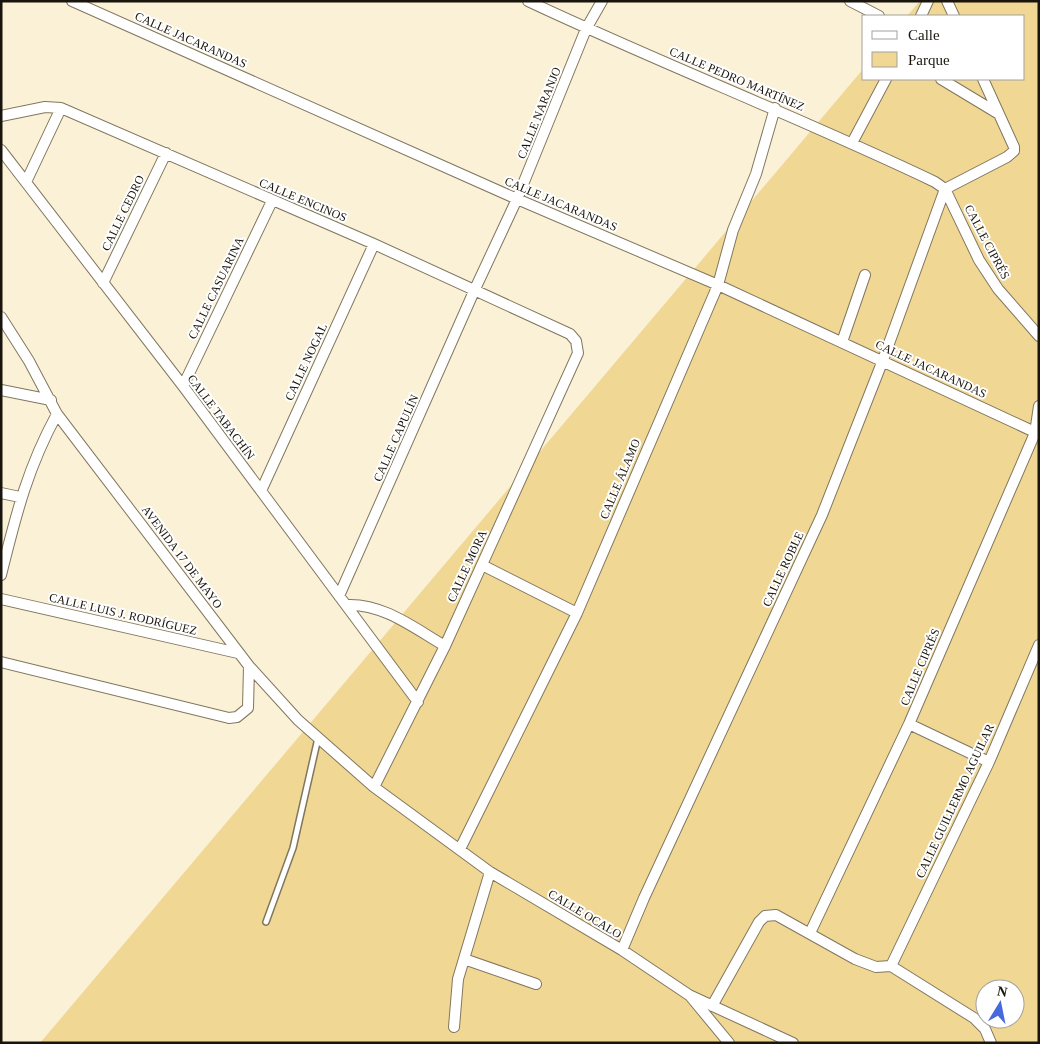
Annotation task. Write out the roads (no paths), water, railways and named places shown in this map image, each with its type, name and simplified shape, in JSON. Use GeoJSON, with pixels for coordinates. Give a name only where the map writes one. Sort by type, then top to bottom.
{"type":"FeatureCollection","features":[{"type":"Feature","properties":{"kind":"street","name":"CALLE JACARANDAS"},"geometry":{"type":"LineString","coordinates":[[72,1],[517,199],[718,285],[1037,434]]}},
{"type":"Feature","properties":{"kind":"street","name":"CALLE PEDRO MARTÍNEZ"},"geometry":{"type":"LineString","coordinates":[[528,1],[586,28],[775,108],[935,182]]}},
{"type":"Feature","properties":{"kind":"street","name":"CALLE NARANJO"},"geometry":{"type":"LineString","coordinates":[[475,289],[517,199],[586,28],[602,1]]}},
{"type":"Feature","properties":{"kind":"street"},"geometry":{"type":"LineString","coordinates":[[850,1],[877,15]]}},
{"type":"Feature","properties":{"kind":"street"},"geometry":{"type":"LineString","coordinates":[[921,15],[928,1]]}},
{"type":"Feature","properties":{"kind":"street"},"geometry":{"type":"LineString","coordinates":[[852,143],[885,80]]}},
{"type":"Feature","properties":{"kind":"street"},"geometry":{"type":"LineString","coordinates":[[943,80],[999,114]]}},
{"type":"Feature","properties":{"kind":"street"},"geometry":{"type":"LineString","coordinates":[[945,189],[1007,157],[1014,151],[1014,147],[983,80]]}},
{"type":"Feature","properties":{"kind":"street","name":"CALLE ENCINOS"},"geometry":{"type":"LineString","coordinates":[[1,116],[44,107],[61,108],[374,244],[570,334],[576,341],[578,353]]}},
{"type":"Feature","properties":{"kind":"street"},"geometry":{"type":"LineString","coordinates":[[26,182],[61,108]]}},
{"type":"Feature","properties":{"kind":"street","name":"CALLE ÁLAMO"},"geometry":{"type":"LineString","coordinates":[[460,849],[577,613],[718,285],[733,230],[756,174],[775,108]]}},
{"type":"Feature","properties":{"kind":"street","name":"CALLE TABACHÍN"},"geometry":{"type":"LineString","coordinates":[[1,150],[183,386],[418,702]]}},
{"type":"Feature","properties":{"kind":"street","name":"CALLE CEDRO"},"geometry":{"type":"LineString","coordinates":[[103,283],[166,153]]}},
{"type":"Feature","properties":{"kind":"street","name":"CALLE CIPRÉS"},"geometry":{"type":"LineString","coordinates":[[935,182],[945,189],[979,260],[998,290],[1039,336]]}},
{"type":"Feature","properties":{"kind":"street","name":"CALLE ROBLE"},"geometry":{"type":"LineString","coordinates":[[622,950],[644,898],[822,515],[945,189]]}},
{"type":"Feature","properties":{"kind":"street","name":"CALLE CASUARINA"},"geometry":{"type":"LineString","coordinates":[[183,386],[272,201]]}},
{"type":"Feature","properties":{"kind":"street","name":"CALLE NOGAL"},"geometry":{"type":"LineString","coordinates":[[261,491],[374,244]]}},
{"type":"Feature","properties":{"kind":"street"},"geometry":{"type":"LineString","coordinates":[[842,342],[865,275]]}},
{"type":"Feature","properties":{"kind":"street","name":"CALLE CAPULÍN"},"geometry":{"type":"LineString","coordinates":[[343,600],[475,289]]}},
{"type":"Feature","properties":{"kind":"street","name":"AVENIDA 17 DE MAYO"},"geometry":{"type":"LineString","coordinates":[[1,317],[51,400],[57,414],[238,653],[298,720],[374,788]]}},
{"type":"Feature","properties":{"kind":"street","name":"CALLE MORA"},"geometry":{"type":"LineString","coordinates":[[374,788],[445,646],[578,353]]}},
{"type":"Feature","properties":{"kind":"street"},"geometry":{"type":"LineString","coordinates":[[1,390],[51,400]]}},
{"type":"Feature","properties":{"kind":"street","name":"CALLE CIPRÉS"},"geometry":{"type":"LineString","coordinates":[[810,933],[909,724],[1037,434],[1039,406]]}},
{"type":"Feature","properties":{"kind":"street"},"geometry":{"type":"LineString","coordinates":[[1,575],[20,497],[33,462],[57,414]]}},
{"type":"Feature","properties":{"kind":"street"},"geometry":{"type":"LineString","coordinates":[[1,493],[20,497]]}},
{"type":"Feature","properties":{"kind":"street"},"geometry":{"type":"LineString","coordinates":[[482,565],[577,613]]}},
{"type":"Feature","properties":{"kind":"street","name":"CALLE LUIS J. RODRÍGUEZ"},"geometry":{"type":"LineString","coordinates":[[1,599],[238,653]]}},
{"type":"Feature","properties":{"kind":"street"},"geometry":{"type":"LineString","coordinates":[[343,600],[381,609],[445,646]]}},
{"type":"Feature","properties":{"kind":"street","name":"CALLE GUILLERMO AGUILAR"},"geometry":{"type":"LineString","coordinates":[[891,966],[989,762],[1039,645]]}},
{"type":"Feature","properties":{"kind":"street"},"geometry":{"type":"LineString","coordinates":[[1,662],[229,718],[238,718],[248,708],[249,666]]}},
{"type":"Feature","properties":{"kind":"street"},"geometry":{"type":"LineString","coordinates":[[909,724],[989,762]]}},
{"type":"Feature","properties":{"kind":"street","name":"CALLE OCALO"},"geometry":{"type":"LineString","coordinates":[[374,788],[490,872],[622,950],[689,995],[793,1043]]}},
{"type":"Feature","properties":{"kind":"street"},"geometry":{"type":"LineString","coordinates":[[454,1027],[456,991],[490,872]]}},
{"type":"Feature","properties":{"kind":"street"},"geometry":{"type":"LineString","coordinates":[[712,1006],[759,922],[765,916],[776,915],[855,959],[876,967],[891,966],[974,1018],[986,1029],[991,1043]]}},
{"type":"Feature","properties":{"kind":"street"},"geometry":{"type":"LineString","coordinates":[[464,959],[536,984]]}},
{"type":"Feature","properties":{"kind":"street"},"geometry":{"type":"LineString","coordinates":[[689,995],[729,1043]]}},
{"type":"Feature","properties":{"kind":"lane"},"geometry":{"type":"LineString","coordinates":[[266,922],[293,848],[318,738]]}}]}
